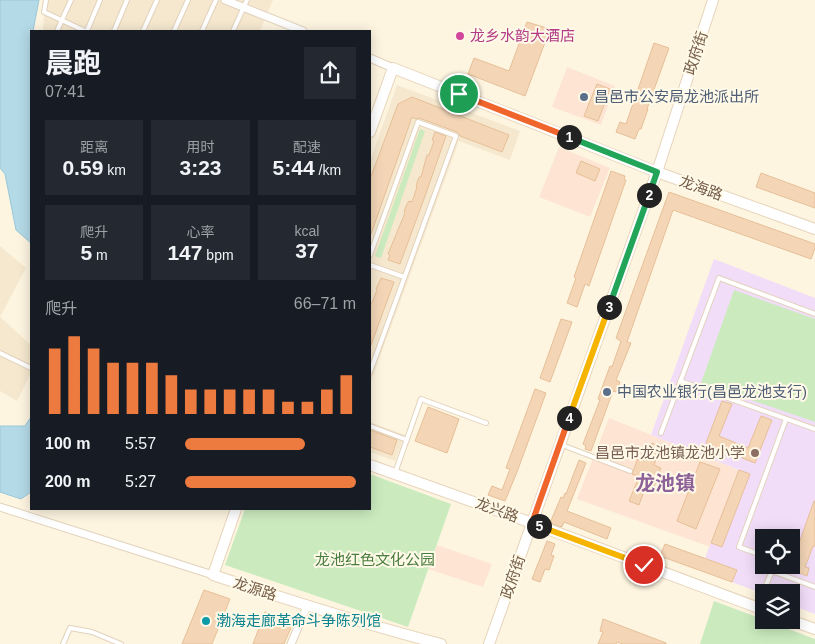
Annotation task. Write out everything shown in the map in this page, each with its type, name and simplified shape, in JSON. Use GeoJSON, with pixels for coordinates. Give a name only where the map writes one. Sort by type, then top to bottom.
{"type":"FeatureCollection","features":[{"type":"Feature","properties":{"kind":"street"},"geometry":{"type":"LineString","coordinates":[[225,0],[245,4],[301,30]]}},
{"type":"Feature","properties":{"kind":"street","name":"政府街"},"geometry":{"type":"LineString","coordinates":[[489,644],[657,172],[713,0]]}},
{"type":"Feature","properties":{"kind":"street"},"geometry":{"type":"LineString","coordinates":[[371,58],[393,68],[371,129]]}},
{"type":"Feature","properties":{"kind":"street","name":"龙海路"},"geometry":{"type":"LineString","coordinates":[[393,68],[657,172],[815,229]]}},
{"type":"Feature","properties":{"kind":"street","name":"龙兴路"},"geometry":{"type":"LineString","coordinates":[[371,465],[532,523],[755,607]]}},
{"type":"Feature","properties":{"kind":"street"},"geometry":{"type":"LineString","coordinates":[[0,507],[213,575],[236,510]]}},
{"type":"Feature","properties":{"kind":"street","name":"龙源路"},"geometry":{"type":"LineString","coordinates":[[213,575],[385,630],[441,644]]}},
{"type":"Feature","properties":{"kind":"street"},"geometry":{"type":"LineString","coordinates":[[291,644],[307,606]]}},
{"type":"Feature","properties":{"kind":"street"},"geometry":{"type":"LineString","coordinates":[[800,624],[815,629]]}},
{"type":"Feature","properties":{"kind":"lane"},"geometry":{"type":"LineString","coordinates":[[46,0],[44,12],[84,30]]}},
{"type":"Feature","properties":{"kind":"lane"},"geometry":{"type":"LineString","coordinates":[[58,30],[71,0]]}},
{"type":"Feature","properties":{"kind":"lane"},"geometry":{"type":"LineString","coordinates":[[86,30],[100,0]]}},
{"type":"Feature","properties":{"kind":"lane"},"geometry":{"type":"LineString","coordinates":[[114,30],[127,0]]}},
{"type":"Feature","properties":{"kind":"lane"},"geometry":{"type":"LineString","coordinates":[[143,30],[157,0]]}},
{"type":"Feature","properties":{"kind":"lane"},"geometry":{"type":"LineString","coordinates":[[174,30],[188,0]]}},
{"type":"Feature","properties":{"kind":"lane"},"geometry":{"type":"LineString","coordinates":[[202,30],[216,0]]}},
{"type":"Feature","properties":{"kind":"lane"},"geometry":{"type":"LineString","coordinates":[[233,30],[245,4]]}},
{"type":"Feature","properties":{"kind":"lane"},"geometry":{"type":"LineString","coordinates":[[371,252],[418,122],[456,136],[371,369]]}},
{"type":"Feature","properties":{"kind":"lane"},"geometry":{"type":"LineString","coordinates":[[371,265],[404,277]]}},
{"type":"Feature","properties":{"kind":"lane"},"geometry":{"type":"LineString","coordinates":[[661,433],[719,278],[815,314]]}},
{"type":"Feature","properties":{"kind":"lane"},"geometry":{"type":"LineString","coordinates":[[0,353],[30,368]]}},
{"type":"Feature","properties":{"kind":"lane"},"geometry":{"type":"LineString","coordinates":[[680,381],[815,429]]}},
{"type":"Feature","properties":{"kind":"lane"},"geometry":{"type":"LineString","coordinates":[[395,473],[420,399],[486,423]]}},
{"type":"Feature","properties":{"kind":"lane"},"geometry":{"type":"LineString","coordinates":[[755,553],[739,547],[786,419]]}},
{"type":"Feature","properties":{"kind":"lane"},"geometry":{"type":"LineString","coordinates":[[371,426],[407,440]]}},
{"type":"Feature","properties":{"kind":"lane"},"geometry":{"type":"LineString","coordinates":[[560,444],[630,471]]}},
{"type":"Feature","properties":{"kind":"lane"},"geometry":{"type":"LineString","coordinates":[[780,574],[815,587]]}},
{"type":"Feature","properties":{"kind":"lane"},"geometry":{"type":"LineString","coordinates":[[63,644],[70,628],[92,632],[120,644]]}},
{"type":"Feature","properties":{"kind":"shaded area"},"geometry":{"type":"Polygon","coordinates":[[[45,0],[273,0],[260,30],[43,30],[45,0]]]}},
{"type":"Feature","properties":{"kind":"shaded area","name":"昌邑市公安局龙池派出所"},"geometry":{"type":"Polygon","coordinates":[[[567,67],[615,86],[601,125],[552,107],[567,67]]]}},
{"type":"Feature","properties":{"kind":"shaded area"},"geometry":{"type":"Polygon","coordinates":[[[397,85],[520,131],[510,160],[459,141],[371,381],[371,158],[397,85]]]}},
{"type":"Feature","properties":{"kind":"shaded area"},"geometry":{"type":"Polygon","coordinates":[[[559,147],[610,168],[590,217],[539,197],[559,147]]]}},
{"type":"Feature","properties":{"kind":"shaded area"},"geometry":{"type":"Polygon","coordinates":[[[0,246],[26,268],[0,317],[0,246]]]}},
{"type":"Feature","properties":{"kind":"shaded area","name":"昌邑市龙池镇龙池小学"},"geometry":{"type":"Polygon","coordinates":[[[714,259],[815,298],[815,614],[800,608],[800,584],[755,584],[755,591],[732,582],[737,570],[705,558],[739,470],[651,435],[714,259]]]}},
{"type":"Feature","properties":{"kind":"shaded area"},"geometry":{"type":"Polygon","coordinates":[[[0,317],[30,344],[30,375],[17,401],[0,391],[0,317]]]}},
{"type":"Feature","properties":{"kind":"shaded area"},"geometry":{"type":"Polygon","coordinates":[[[609,418],[739,470],[710,547],[577,499],[609,418]]]}},
{"type":"Feature","properties":{"kind":"shaded area"},"geometry":{"type":"Polygon","coordinates":[[[371,422],[405,435],[395,461],[371,452],[371,422]]]}},
{"type":"Feature","properties":{"kind":"shaded area"},"geometry":{"type":"Polygon","coordinates":[[[437,545],[492,564],[483,587],[428,569],[437,545]]]}},
{"type":"Feature","properties":{"kind":"green space"},"geometry":{"type":"Polygon","coordinates":[[[420,129],[425,131],[381,258],[375,256],[420,129]]]}},
{"type":"Feature","properties":{"kind":"green space"},"geometry":{"type":"Polygon","coordinates":[[[734,290],[815,319],[815,422],[701,383],[734,290]]]}},
{"type":"Feature","properties":{"kind":"green space","name":"龙池红色文化公园"},"geometry":{"type":"Polygon","coordinates":[[[371,474],[451,504],[408,627],[225,565],[245,510],[371,510],[371,474]]]}},
{"type":"Feature","properties":{"kind":"green space"},"geometry":{"type":"Polygon","coordinates":[[[714,601],[755,616],[755,629],[788,629],[815,639],[815,644],[700,644],[714,601]]]}},
{"type":"Feature","properties":{"kind":"water"},"geometry":{"type":"Polygon","coordinates":[[[0,0],[39,0],[33,30],[30,30],[30,242],[16,230],[5,174],[0,168],[0,0]]]}},
{"type":"Feature","properties":{"kind":"water"},"geometry":{"type":"Polygon","coordinates":[[[30,418],[30,493],[21,499],[0,492],[0,426],[25,426],[30,418]]]}},
{"type":"Feature","properties":{"kind":"building"},"geometry":{"type":"Polygon","coordinates":[[[527,22],[550,29],[525,96],[468,74],[474,58],[509,71],[527,22]]]}},
{"type":"Feature","properties":{"kind":"building"},"geometry":{"type":"Polygon","coordinates":[[[654,43],[669,48],[641,129],[639,129],[635,139],[616,132],[620,122],[626,124],[654,43]]]}},
{"type":"Feature","properties":{"kind":"building"},"geometry":{"type":"Polygon","coordinates":[[[597,84],[610,89],[598,121],[584,116],[597,84]]]}},
{"type":"Feature","properties":{"kind":"building"},"geometry":{"type":"Polygon","coordinates":[[[412,97],[509,135],[502,152],[460,136],[457,132],[412,117],[371,234],[371,176],[398,104],[412,97]]]}},
{"type":"Feature","properties":{"kind":"building"},"geometry":{"type":"Polygon","coordinates":[[[435,132],[446,136],[400,264],[388,260],[390,255],[388,254],[407,204],[409,201],[412,202],[419,177],[421,177],[427,155],[429,155],[434,141],[432,140],[435,132]]]}},
{"type":"Feature","properties":{"kind":"building"},"geometry":{"type":"Polygon","coordinates":[[[581,161],[600,169],[595,181],[576,173],[581,161]]]}},
{"type":"Feature","properties":{"kind":"building"},"geometry":{"type":"Polygon","coordinates":[[[611,171],[625,176],[624,180],[626,180],[589,286],[585,284],[577,307],[567,303],[576,278],[574,277],[611,171]]]}},
{"type":"Feature","properties":{"kind":"building"},"geometry":{"type":"Polygon","coordinates":[[[761,173],[815,193],[815,208],[756,187],[761,173]]]}},
{"type":"Feature","properties":{"kind":"building"},"geometry":{"type":"Polygon","coordinates":[[[669,192],[815,244],[815,248],[811,259],[673,210],[627,342],[631,343],[616,380],[620,382],[616,392],[613,391],[591,451],[585,449],[586,446],[583,444],[600,400],[598,399],[610,366],[612,367],[621,341],[616,338],[669,192]]]}},
{"type":"Feature","properties":{"kind":"building"},"geometry":{"type":"Polygon","coordinates":[[[381,278],[394,282],[371,345],[371,303],[381,278]]]}},
{"type":"Feature","properties":{"kind":"building"},"geometry":{"type":"Polygon","coordinates":[[[561,319],[572,322],[550,382],[540,378],[561,319]]]}},
{"type":"Feature","properties":{"kind":"building"},"geometry":{"type":"Polygon","coordinates":[[[535,389],[546,393],[505,501],[488,495],[492,486],[502,490],[510,469],[506,468],[535,389]]]}},
{"type":"Feature","properties":{"kind":"building"},"geometry":{"type":"Polygon","coordinates":[[[722,401],[732,404],[719,436],[748,448],[761,416],[772,420],[755,463],[721,447],[720,449],[706,443],[722,401]]]}},
{"type":"Feature","properties":{"kind":"building"},"geometry":{"type":"Polygon","coordinates":[[[428,407],[459,419],[447,453],[415,441],[428,407]]]}},
{"type":"Feature","properties":{"kind":"building"},"geometry":{"type":"Polygon","coordinates":[[[371,430],[397,440],[392,455],[371,447],[371,430]]]}},
{"type":"Feature","properties":{"kind":"building"},"geometry":{"type":"Polygon","coordinates":[[[652,443],[661,447],[654,465],[661,468],[653,489],[646,486],[639,505],[629,501],[639,477],[632,474],[638,458],[645,461],[652,443]]]}},
{"type":"Feature","properties":{"kind":"building"},"geometry":{"type":"Polygon","coordinates":[[[579,460],[586,463],[567,511],[611,528],[607,539],[564,522],[562,527],[550,523],[561,497],[563,498],[566,494],[579,460]]]}},
{"type":"Feature","properties":{"kind":"building"},"geometry":{"type":"Polygon","coordinates":[[[700,462],[720,469],[696,529],[677,521],[700,462]]]}},
{"type":"Feature","properties":{"kind":"building"},"geometry":{"type":"Polygon","coordinates":[[[739,470],[750,474],[722,547],[711,543],[739,470]]]}},
{"type":"Feature","properties":{"kind":"building"},"geometry":{"type":"Polygon","coordinates":[[[815,501],[815,546],[813,546],[805,567],[809,568],[807,576],[800,573],[800,541],[815,501]]]}},
{"type":"Feature","properties":{"kind":"building"},"geometry":{"type":"Polygon","coordinates":[[[547,541],[555,544],[551,555],[554,556],[549,570],[545,569],[540,582],[532,579],[547,541]]]}},
{"type":"Feature","properties":{"kind":"building"},"geometry":{"type":"Polygon","coordinates":[[[665,544],[737,570],[732,582],[660,556],[665,544]]]}},
{"type":"Feature","properties":{"kind":"building","name":"渤海走廊革命斗争陈列馆"},"geometry":{"type":"Polygon","coordinates":[[[204,590],[230,599],[212,644],[182,644],[204,590]]]}},
{"type":"Feature","properties":{"kind":"building","name":"渤海走廊革命斗争陈列馆"},"geometry":{"type":"Polygon","coordinates":[[[265,612],[293,623],[284,644],[253,644],[265,612]]]}},
{"type":"Feature","properties":{"kind":"building"},"geometry":{"type":"Polygon","coordinates":[[[603,619],[666,644],[623,644],[617,642],[616,644],[598,644],[603,632],[600,631],[603,619]]]}},
{"type":"Feature","properties":{"kind":"place","name":"龙乡水韵大酒店"},"geometry":{"type":"Point","coordinates":[460,36]}},
{"type":"Feature","properties":{"kind":"place","name":"昌邑市公安局龙池派出所"},"geometry":{"type":"Point","coordinates":[584,97]}},
{"type":"Feature","properties":{"kind":"place","name":"中国农业银行(昌邑龙池支行)"},"geometry":{"type":"Point","coordinates":[607,392]}},
{"type":"Feature","properties":{"kind":"place","name":"昌邑市龙池镇龙池小学"},"geometry":{"type":"Point","coordinates":[755,453]}},
{"type":"Feature","properties":{"kind":"place","name":"渤海走廊革命斗争陈列馆"},"geometry":{"type":"Point","coordinates":[206,621]}},
{"type":"Feature","properties":{"kind":"district","name":"龙池镇"},"geometry":{"type":"Point","coordinates":[665,483]}},
{"type":"Feature","properties":{"kind":"route"},"geometry":{"type":"LineString","coordinates":[[459,94],[657,172],[532,523],[644,565]]}}]}
